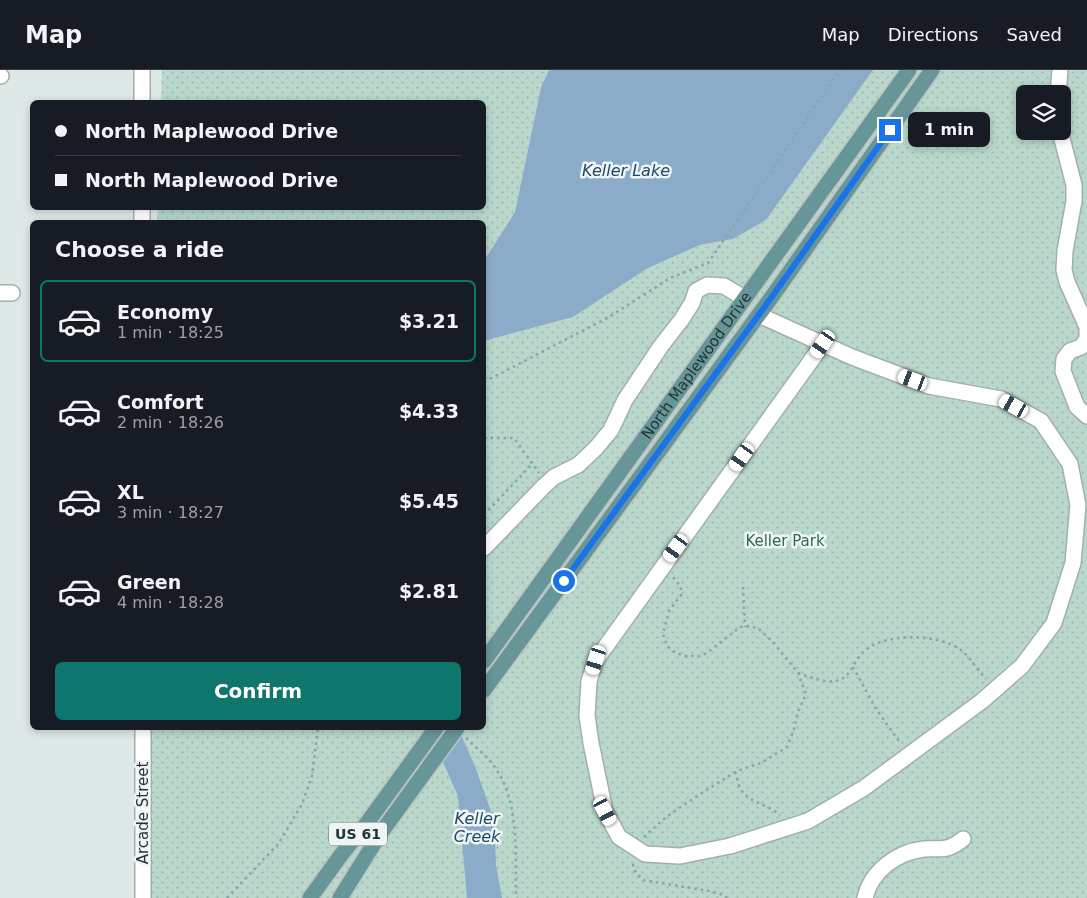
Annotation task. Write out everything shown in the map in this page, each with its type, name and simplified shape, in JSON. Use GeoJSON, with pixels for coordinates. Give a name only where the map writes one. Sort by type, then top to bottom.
{"type":"FeatureCollection","features":[{"type":"Feature","properties":{"kind":"main road","name":"North Maplewood Drive"},"geometry":{"type":"LineString","coordinates":[[486,658],[908,70]]}},
{"type":"Feature","properties":{"kind":"main road","name":"North Maplewood Drive"},"geometry":{"type":"LineString","coordinates":[[486,687],[759,315],[932,70]]}},
{"type":"Feature","properties":{"kind":"main road","name":"US 61"},"geometry":{"type":"LineString","coordinates":[[310,898],[435,730]]}},
{"type":"Feature","properties":{"kind":"main road","name":"US 61"},"geometry":{"type":"LineString","coordinates":[[340,898],[380,834],[411,790],[460,730]]}},
{"type":"Feature","properties":{"kind":"street"},"geometry":{"type":"LineString","coordinates":[[142,70],[142,100]]}},
{"type":"Feature","properties":{"kind":"street"},"geometry":{"type":"LineString","coordinates":[[1059,85],[1060,70]]}},
{"type":"Feature","properties":{"kind":"street"},"geometry":{"type":"LineString","coordinates":[[1062,140],[1074,185],[1074,201],[1065,250],[1064,270],[1067,282],[1087,327],[1087,339],[1081,347],[1070,351],[1064,359],[1063,371],[1077,407],[1087,416]]}},
{"type":"Feature","properties":{"kind":"street"},"geometry":{"type":"LineString","coordinates":[[486,546],[547,483],[578,464],[596,448],[611,430],[625,400],[661,346],[682,319],[692,303],[696,291],[707,285],[724,286],[744,298]]}},
{"type":"Feature","properties":{"kind":"street"},"geometry":{"type":"LineString","coordinates":[[759,315],[852,357],[929,386],[1001,399],[1040,421],[1070,464],[1078,505],[1073,563],[1054,623],[1022,666],[996,689],[864,788],[808,821],[730,846],[680,856],[645,854],[619,837],[605,811],[587,716],[589,682],[596,660],[823,344]]}},
{"type":"Feature","properties":{"kind":"street"},"geometry":{"type":"LineString","coordinates":[[792,330],[802,346],[807,365]]}},
{"type":"Feature","properties":{"kind":"street","name":"Arcade Street"},"geometry":{"type":"LineString","coordinates":[[143,730],[143,898]]}},
{"type":"Feature","properties":{"kind":"street"},"geometry":{"type":"LineString","coordinates":[[864,898],[878,873],[893,859],[910,852],[954,847],[963,839]]}},
{"type":"Feature","properties":{"kind":"path"},"geometry":{"type":"LineString","coordinates":[[486,381],[609,318],[670,278],[708,262],[840,70]]}},
{"type":"Feature","properties":{"kind":"path"},"geometry":{"type":"LineString","coordinates":[[486,438],[514,438],[547,483]]}},
{"type":"Feature","properties":{"kind":"path"},"geometry":{"type":"LineString","coordinates":[[486,514],[532,464]]}},
{"type":"Feature","properties":{"kind":"path"},"geometry":{"type":"LineString","coordinates":[[523,473],[526,477]]}},
{"type":"Feature","properties":{"kind":"path"},"geometry":{"type":"LineString","coordinates":[[665,563],[673,578],[681,587],[681,595],[666,618],[663,634],[667,646],[676,653],[685,656],[700,656],[707,653],[734,631],[749,626],[759,629],[773,642],[798,673],[806,694],[787,747],[761,762],[735,772],[666,817],[648,832],[633,854],[634,870],[642,880],[709,891],[724,895],[726,898]]}},
{"type":"Feature","properties":{"kind":"path"},"geometry":{"type":"LineString","coordinates":[[742,587],[745,627]]}},
{"type":"Feature","properties":{"kind":"path"},"geometry":{"type":"LineString","coordinates":[[798,673],[811,677],[836,680],[848,674],[862,654],[873,645],[906,638],[930,639],[950,644],[963,652],[996,689]]}},
{"type":"Feature","properties":{"kind":"path"},"geometry":{"type":"LineString","coordinates":[[854,667],[886,724],[909,755]]}},
{"type":"Feature","properties":{"kind":"path"},"geometry":{"type":"LineString","coordinates":[[227,898],[278,842],[302,804],[312,776],[318,730]]}},
{"type":"Feature","properties":{"kind":"path"},"geometry":{"type":"LineString","coordinates":[[460,730],[466,739],[482,752],[495,767],[508,793],[515,830],[516,898]]}},
{"type":"Feature","properties":{"kind":"path"},"geometry":{"type":"LineString","coordinates":[[735,772],[739,787],[745,795],[752,801],[773,809],[789,827]]}},
{"type":"Feature","properties":{"kind":"green space"},"geometry":{"type":"Polygon","coordinates":[[[162,70],[549,70],[541,87],[515,212],[486,257],[486,220],[157,220],[158,210],[486,210],[486,100],[161,100],[162,70]]]}},
{"type":"Feature","properties":{"kind":"green space","name":"Keller Park"},"geometry":{"type":"Polygon","coordinates":[[[873,70],[1087,70],[1087,898],[151,898],[151,730],[486,730],[486,340],[573,317],[648,268],[700,245],[733,239],[766,220],[873,70]]]}},
{"type":"Feature","properties":{"kind":"water","name":"Keller Lake"},"geometry":{"type":"Polygon","coordinates":[[[549,70],[873,70],[766,220],[733,239],[700,245],[648,268],[573,317],[486,340],[486,257],[515,212],[541,87],[549,70]]]}},
{"type":"Feature","properties":{"kind":"water","name":"Keller Creek"},"geometry":{"type":"Polygon","coordinates":[[[429,730],[459,730],[475,766],[494,820],[496,865],[502,898],[467,898],[458,796],[429,730]]]}},
{"type":"Feature","properties":{"kind":"route"},"geometry":{"type":"LineString","coordinates":[[564,581],[771,298],[890,130]]}}]}
